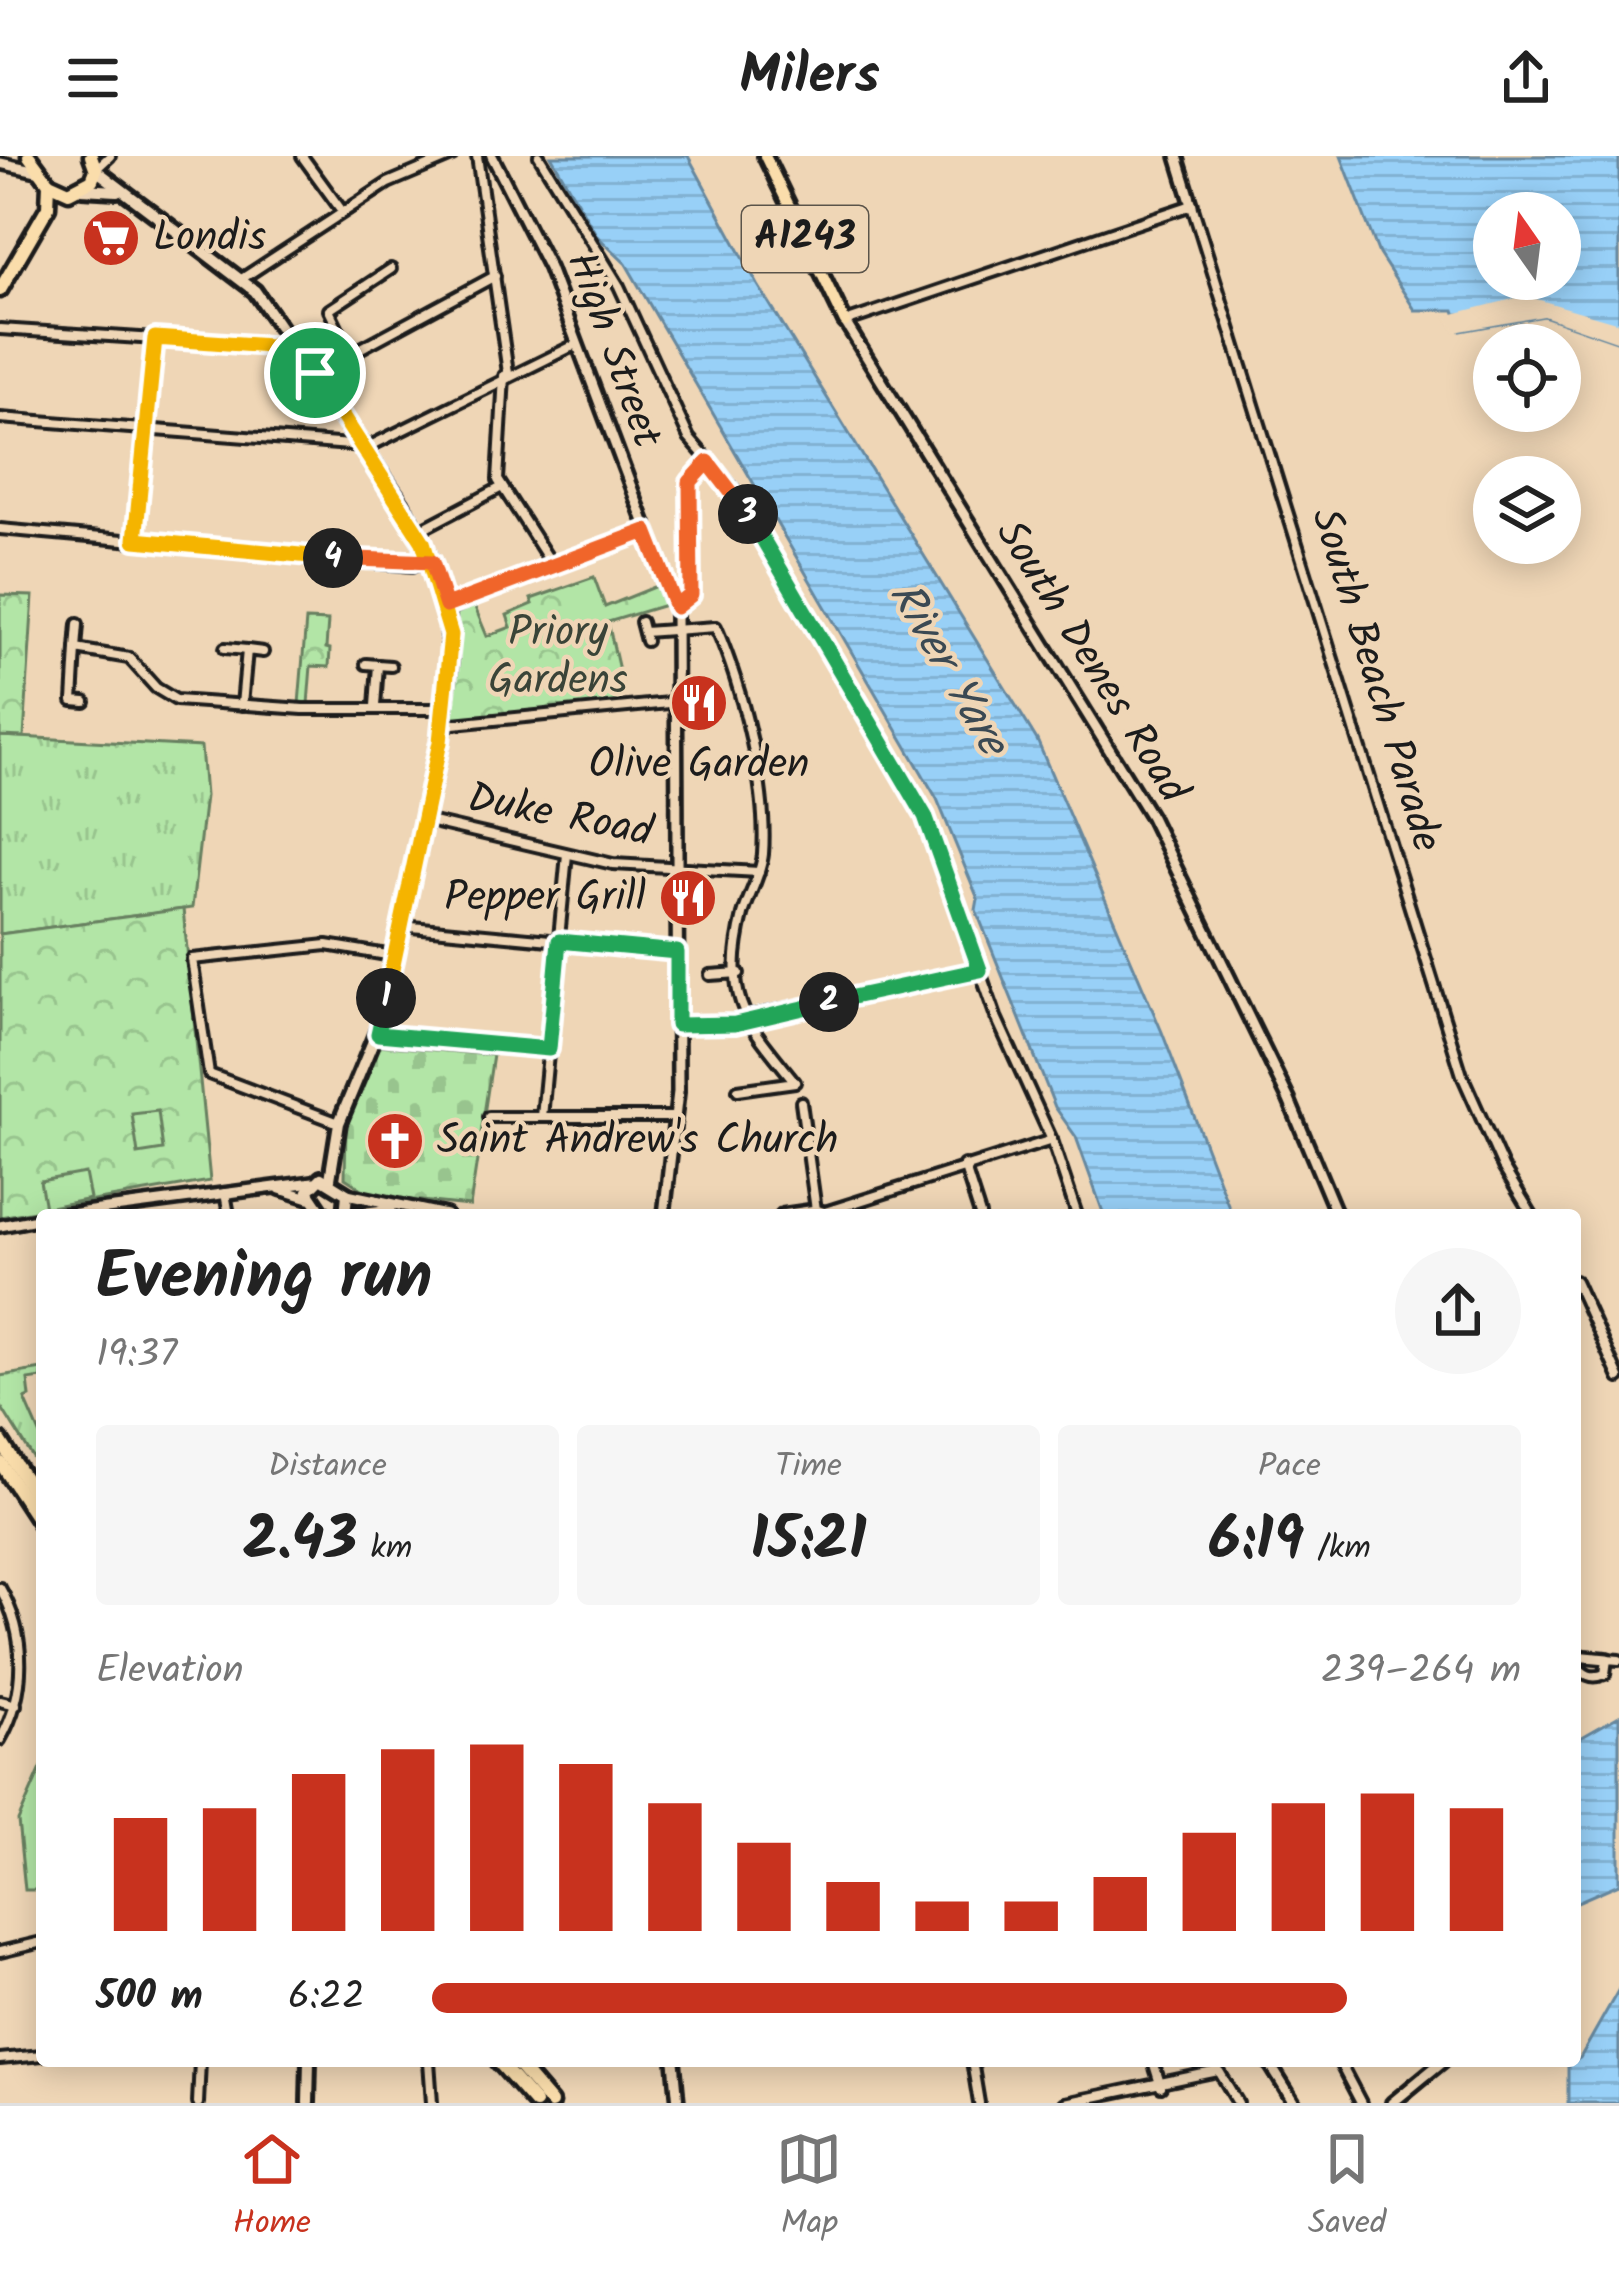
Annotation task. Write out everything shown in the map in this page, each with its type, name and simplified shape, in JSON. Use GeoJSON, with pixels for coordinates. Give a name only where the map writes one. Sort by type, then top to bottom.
{"type":"FeatureCollection","features":[{"type":"Feature","properties":{"kind":"highway"},"geometry":{"type":"LineString","coordinates":[[25,156],[64,192],[81,190]]}},
{"type":"Feature","properties":{"kind":"highway"},"geometry":{"type":"LineString","coordinates":[[36,232],[81,190],[94,165]]}},
{"type":"Feature","properties":{"kind":"highway"},"geometry":{"type":"LineString","coordinates":[[0,290],[51,199],[45,179]]}},
{"type":"Feature","properties":{"kind":"highway"},"geometry":{"type":"LineString","coordinates":[[0,1440],[36,1497]]}},
{"type":"Feature","properties":{"kind":"highway"},"geometry":{"type":"LineString","coordinates":[[0,1462],[36,1517]]}},
{"type":"Feature","properties":{"kind":"highway"},"geometry":{"type":"LineString","coordinates":[[503,2067],[535,2103]]}},
{"type":"Feature","properties":{"kind":"highway"},"geometry":{"type":"LineString","coordinates":[[519,2067],[551,2103]]}},
{"type":"Feature","properties":{"kind":"main road","name":"South Denes Road"},"geometry":{"type":"LineString","coordinates":[[765,156],[844,322]]}},
{"type":"Feature","properties":{"kind":"main road"},"geometry":{"type":"LineString","coordinates":[[94,165],[121,192],[243,278],[365,447],[432,562],[446,606],[451,649],[443,725],[378,1034],[340,1123],[330,1179]]}},
{"type":"Feature","properties":{"kind":"main road"},"geometry":{"type":"LineString","coordinates":[[81,190],[121,192]]}},
{"type":"Feature","properties":{"kind":"main road"},"geometry":{"type":"LineString","coordinates":[[319,1209],[309,1198],[313,1182],[330,1179]]}},
{"type":"Feature","properties":{"kind":"main road"},"geometry":{"type":"LineString","coordinates":[[330,1179],[347,1194],[346,1209]]}},
{"type":"Feature","properties":{"kind":"main road"},"geometry":{"type":"LineString","coordinates":[[308,2103],[309,2067]]}},
{"type":"Feature","properties":{"kind":"street"},"geometry":{"type":"LineString","coordinates":[[0,163],[25,156]]}},
{"type":"Feature","properties":{"kind":"street"},"geometry":{"type":"LineString","coordinates":[[94,165],[110,156]]}},
{"type":"Feature","properties":{"kind":"street"},"geometry":{"type":"LineString","coordinates":[[302,156],[341,211]]}},
{"type":"Feature","properties":{"kind":"street"},"geometry":{"type":"LineString","coordinates":[[243,278],[400,176],[452,156]]}},
{"type":"Feature","properties":{"kind":"street"},"geometry":{"type":"LineString","coordinates":[[477,156],[506,374],[497,470],[502,487],[554,566]]}},
{"type":"Feature","properties":{"kind":"street","name":"High Street"},"geometry":{"type":"LineString","coordinates":[[491,156],[538,242],[676,607],[676,1117],[665,1209]]}},
{"type":"Feature","properties":{"kind":"street"},"geometry":{"type":"LineString","coordinates":[[538,156],[614,277],[689,438],[735,491],[925,816],[1075,1209]]}},
{"type":"Feature","properties":{"kind":"street","name":"South Beach Parade"},"geometry":{"type":"LineString","coordinates":[[1177,156],[1462,1075],[1503,1167],[1528,1209]]}},
{"type":"Feature","properties":{"kind":"street"},"geometry":{"type":"LineString","coordinates":[[0,163],[45,179]]}},
{"type":"Feature","properties":{"kind":"street"},"geometry":{"type":"LineString","coordinates":[[844,322],[1192,205]]}},
{"type":"Feature","properties":{"kind":"street"},"geometry":{"type":"LineString","coordinates":[[350,354],[329,310],[391,269]]}},
{"type":"Feature","properties":{"kind":"street"},"geometry":{"type":"LineString","coordinates":[[315,373],[495,276]]}},
{"type":"Feature","properties":{"kind":"street","name":"South Denes Road"},"geometry":{"type":"LineString","coordinates":[[844,322],[1151,817],[1289,1100],[1334,1209]]}},
{"type":"Feature","properties":{"kind":"street"},"geometry":{"type":"LineString","coordinates":[[0,329],[297,348]]}},
{"type":"Feature","properties":{"kind":"street"},"geometry":{"type":"LineString","coordinates":[[135,540],[155,338]]}},
{"type":"Feature","properties":{"kind":"street"},"geometry":{"type":"LineString","coordinates":[[0,418],[343,449],[365,447],[506,374],[575,345]]}},
{"type":"Feature","properties":{"kind":"street"},"geometry":{"type":"LineString","coordinates":[[676,607],[691,595],[688,489],[708,462]]}},
{"type":"Feature","properties":{"kind":"street"},"geometry":{"type":"LineString","coordinates":[[422,529],[502,487]]}},
{"type":"Feature","properties":{"kind":"street"},"geometry":{"type":"LineString","coordinates":[[0,529],[413,566],[432,562]]}},
{"type":"Feature","properties":{"kind":"street"},"geometry":{"type":"LineString","coordinates":[[446,606],[646,531]]}},
{"type":"Feature","properties":{"kind":"street"},"geometry":{"type":"LineString","coordinates":[[78,624],[67,700],[85,702]]}},
{"type":"Feature","properties":{"kind":"street"},"geometry":{"type":"LineString","coordinates":[[643,632],[714,626],[729,656],[764,830],[759,872],[741,927],[744,1020],[795,1082],[738,1090]]}},
{"type":"Feature","properties":{"kind":"street"},"geometry":{"type":"LineString","coordinates":[[225,648],[262,652]]}},
{"type":"Feature","properties":{"kind":"street"},"geometry":{"type":"LineString","coordinates":[[76,649],[130,658],[156,688],[176,700],[445,709]]}},
{"type":"Feature","properties":{"kind":"street"},"geometry":{"type":"LineString","coordinates":[[242,705],[247,650]]}},
{"type":"Feature","properties":{"kind":"street"},"geometry":{"type":"LineString","coordinates":[[366,664],[391,666]]}},
{"type":"Feature","properties":{"kind":"street"},"geometry":{"type":"LineString","coordinates":[[375,706],[378,665]]}},
{"type":"Feature","properties":{"kind":"street"},"geometry":{"type":"LineString","coordinates":[[443,725],[679,702]]}},
{"type":"Feature","properties":{"kind":"street","name":"Duke Road"},"geometry":{"type":"LineString","coordinates":[[422,819],[613,865],[759,872]]}},
{"type":"Feature","properties":{"kind":"street"},"geometry":{"type":"LineString","coordinates":[[542,1117],[567,854]]}},
{"type":"Feature","properties":{"kind":"street"},"geometry":{"type":"LineString","coordinates":[[399,926],[677,952]]}},
{"type":"Feature","properties":{"kind":"street"},"geometry":{"type":"LineString","coordinates":[[340,1123],[209,1074],[192,959],[327,945],[393,956]]}},
{"type":"Feature","properties":{"kind":"street"},"geometry":{"type":"LineString","coordinates":[[677,1025],[744,1020],[980,970]]}},
{"type":"Feature","properties":{"kind":"street"},"geometry":{"type":"LineString","coordinates":[[710,975],[739,973]]}},
{"type":"Feature","properties":{"kind":"street"},"geometry":{"type":"LineString","coordinates":[[378,1034],[549,1049]]}},
{"type":"Feature","properties":{"kind":"street"},"geometry":{"type":"LineString","coordinates":[[802,1102],[823,1209]]}},
{"type":"Feature","properties":{"kind":"street"},"geometry":{"type":"LineString","coordinates":[[490,1117],[676,1117]]}},
{"type":"Feature","properties":{"kind":"street"},"geometry":{"type":"LineString","coordinates":[[833,1209],[1052,1140]]}},
{"type":"Feature","properties":{"kind":"street"},"geometry":{"type":"LineString","coordinates":[[964,1165],[978,1209]]}},
{"type":"Feature","properties":{"kind":"street"},"geometry":{"type":"LineString","coordinates":[[104,1209],[313,1182]]}},
{"type":"Feature","properties":{"kind":"street"},"geometry":{"type":"LineString","coordinates":[[268,1186],[309,1198]]}},
{"type":"Feature","properties":{"kind":"street"},"geometry":{"type":"LineString","coordinates":[[225,1192],[228,1209]]}},
{"type":"Feature","properties":{"kind":"street"},"geometry":{"type":"LineString","coordinates":[[347,1194],[393,1209]]}},
{"type":"Feature","properties":{"kind":"street"},"geometry":{"type":"LineString","coordinates":[[0,1226],[36,1219]]}},
{"type":"Feature","properties":{"kind":"street"},"geometry":{"type":"LineString","coordinates":[[1581,1294],[1619,1378]]}},
{"type":"Feature","properties":{"kind":"street"},"geometry":{"type":"LineString","coordinates":[[0,1588],[19,1645],[16,1705],[0,1740]]}},
{"type":"Feature","properties":{"kind":"street"},"geometry":{"type":"LineString","coordinates":[[1581,1660],[1613,1659],[1599,1677],[1586,1675],[1581,1668]]}},
{"type":"Feature","properties":{"kind":"street"},"geometry":{"type":"LineString","coordinates":[[0,1701],[16,1705]]}},
{"type":"Feature","properties":{"kind":"street"},"geometry":{"type":"LineString","coordinates":[[0,1952],[36,1943]]}},
{"type":"Feature","properties":{"kind":"street"},"geometry":{"type":"LineString","coordinates":[[0,2059],[36,2056]]}},
{"type":"Feature","properties":{"kind":"street"},"geometry":{"type":"LineString","coordinates":[[198,2103],[200,2067]]}},
{"type":"Feature","properties":{"kind":"street"},"geometry":{"type":"LineString","coordinates":[[429,2067],[432,2103]]}},
{"type":"Feature","properties":{"kind":"street"},"geometry":{"type":"LineString","coordinates":[[675,2067],[678,2103]]}},
{"type":"Feature","properties":{"kind":"street"},"geometry":{"type":"LineString","coordinates":[[972,2067],[979,2103]]}},
{"type":"Feature","properties":{"kind":"street"},"geometry":{"type":"LineString","coordinates":[[1155,2067],[1161,2087]]}},
{"type":"Feature","properties":{"kind":"street"},"geometry":{"type":"LineString","coordinates":[[1065,2103],[1161,2087],[1212,2067]]}},
{"type":"Feature","properties":{"kind":"street"},"geometry":{"type":"LineString","coordinates":[[1216,2067],[1238,2103]]}},
{"type":"Feature","properties":{"kind":"street"},"geometry":{"type":"LineString","coordinates":[[1272,2067],[1294,2103]]}},
{"type":"Feature","properties":{"kind":"street"},"geometry":{"type":"LineString","coordinates":[[1342,2067],[1360,2103]]}},
{"type":"Feature","properties":{"kind":"street"},"geometry":{"type":"LineString","coordinates":[[1392,2103],[1435,2067]]}},
{"type":"Feature","properties":{"kind":"green space","name":"Priory Gardens"},"geometry":{"type":"Polygon","coordinates":[[[594,577],[605,607],[657,586],[665,605],[608,622],[623,688],[619,702],[484,724],[448,723],[454,615],[474,605],[487,636],[511,627],[507,615],[533,604],[531,599],[594,577]]]}},
{"type":"Feature","properties":{"kind":"green space"},"geometry":{"type":"Polygon","coordinates":[[[0,595],[33,596],[24,737],[0,736],[0,595]]]}},
{"type":"Feature","properties":{"kind":"green space"},"geometry":{"type":"Polygon","coordinates":[[[306,620],[328,621],[329,667],[311,666],[308,704],[299,704],[306,620]]]}},
{"type":"Feature","properties":{"kind":"green space"},"geometry":{"type":"Polygon","coordinates":[[[0,736],[201,747],[205,796],[192,908],[0,934],[0,736]]]}},
{"type":"Feature","properties":{"kind":"green space"},"geometry":{"type":"Polygon","coordinates":[[[183,909],[210,1181],[0,1217],[0,934],[183,909]]]}},
{"type":"Feature","properties":{"kind":"green space"},"geometry":{"type":"Polygon","coordinates":[[[379,1045],[493,1055],[470,1206],[373,1196],[345,1178],[346,1127],[379,1045]]]}},
{"type":"Feature","properties":{"kind":"green space"},"geometry":{"type":"Polygon","coordinates":[[[158,1111],[163,1150],[138,1154],[132,1114],[158,1111]]]}},
{"type":"Feature","properties":{"kind":"green space"},"geometry":{"type":"Polygon","coordinates":[[[85,1173],[90,1199],[45,1208],[40,1181],[85,1173]]]}},
{"type":"Feature","properties":{"kind":"green space"},"geometry":{"type":"Polygon","coordinates":[[[36,1370],[36,1379],[28,1380],[30,1397],[25,1399],[36,1424],[36,1462],[0,1405],[0,1376],[36,1370]]]}},
{"type":"Feature","properties":{"kind":"green space"},"geometry":{"type":"Polygon","coordinates":[[[36,1780],[36,1890],[25,1890],[18,1821],[36,1780]]]}},
{"type":"Feature","properties":{"kind":"water","name":"River Yare"},"geometry":{"type":"Polygon","coordinates":[[[551,156],[688,156],[758,285],[1037,740],[1162,1032],[1230,1209],[1102,1209],[1076,1137],[1055,1107],[937,799],[626,264],[597,236],[551,156]]]}},
{"type":"Feature","properties":{"kind":"water"},"geometry":{"type":"Polygon","coordinates":[[[1341,156],[1619,156],[1619,342],[1581,329],[1581,324],[1544,316],[1473,324],[1473,329],[1461,331],[1454,310],[1415,310],[1379,254],[1341,156]]]}},
{"type":"Feature","properties":{"kind":"water"},"geometry":{"type":"Polygon","coordinates":[[[1619,1716],[1619,1884],[1581,1900],[1581,1738],[1619,1716]]]}},
{"type":"Feature","properties":{"kind":"water"},"geometry":{"type":"Polygon","coordinates":[[[1619,1989],[1619,2103],[1568,2103],[1568,2067],[1581,2067],[1581,2056],[1619,1989]]]}},
{"type":"Feature","properties":{"kind":"pier"},"geometry":{"type":"Polygon","coordinates":[[[1509,300],[1540,300],[1619,323],[1619,342],[1581,329],[1581,324],[1544,316],[1473,324],[1473,329],[1455,332],[1445,316],[1509,300]]]}},
{"type":"Feature","properties":{"kind":"place","name":"Londis"},"geometry":{"type":"Point","coordinates":[111,238]}},
{"type":"Feature","properties":{"kind":"place","name":"Olive Garden"},"geometry":{"type":"Point","coordinates":[699,703]}},
{"type":"Feature","properties":{"kind":"place","name":"Pepper Grill"},"geometry":{"type":"Point","coordinates":[688,898]}},
{"type":"Feature","properties":{"kind":"place","name":"Saint Andrew's Church"},"geometry":{"type":"Point","coordinates":[395,1141]}},
{"type":"Feature","properties":{"kind":"route"},"geometry":{"type":"LineString","coordinates":[[315,373],[297,348],[155,338],[135,540],[413,566],[432,562],[434,568],[440,584],[446,606],[646,531],[676,607],[691,595],[688,489],[708,462],[735,491],[909,786],[943,860],[980,970],[765,1012],[735,1024],[677,1025],[677,952],[559,941],[549,1049],[378,1034],[440,742],[451,635],[440,584],[432,562],[423,542],[315,373]]}}]}
